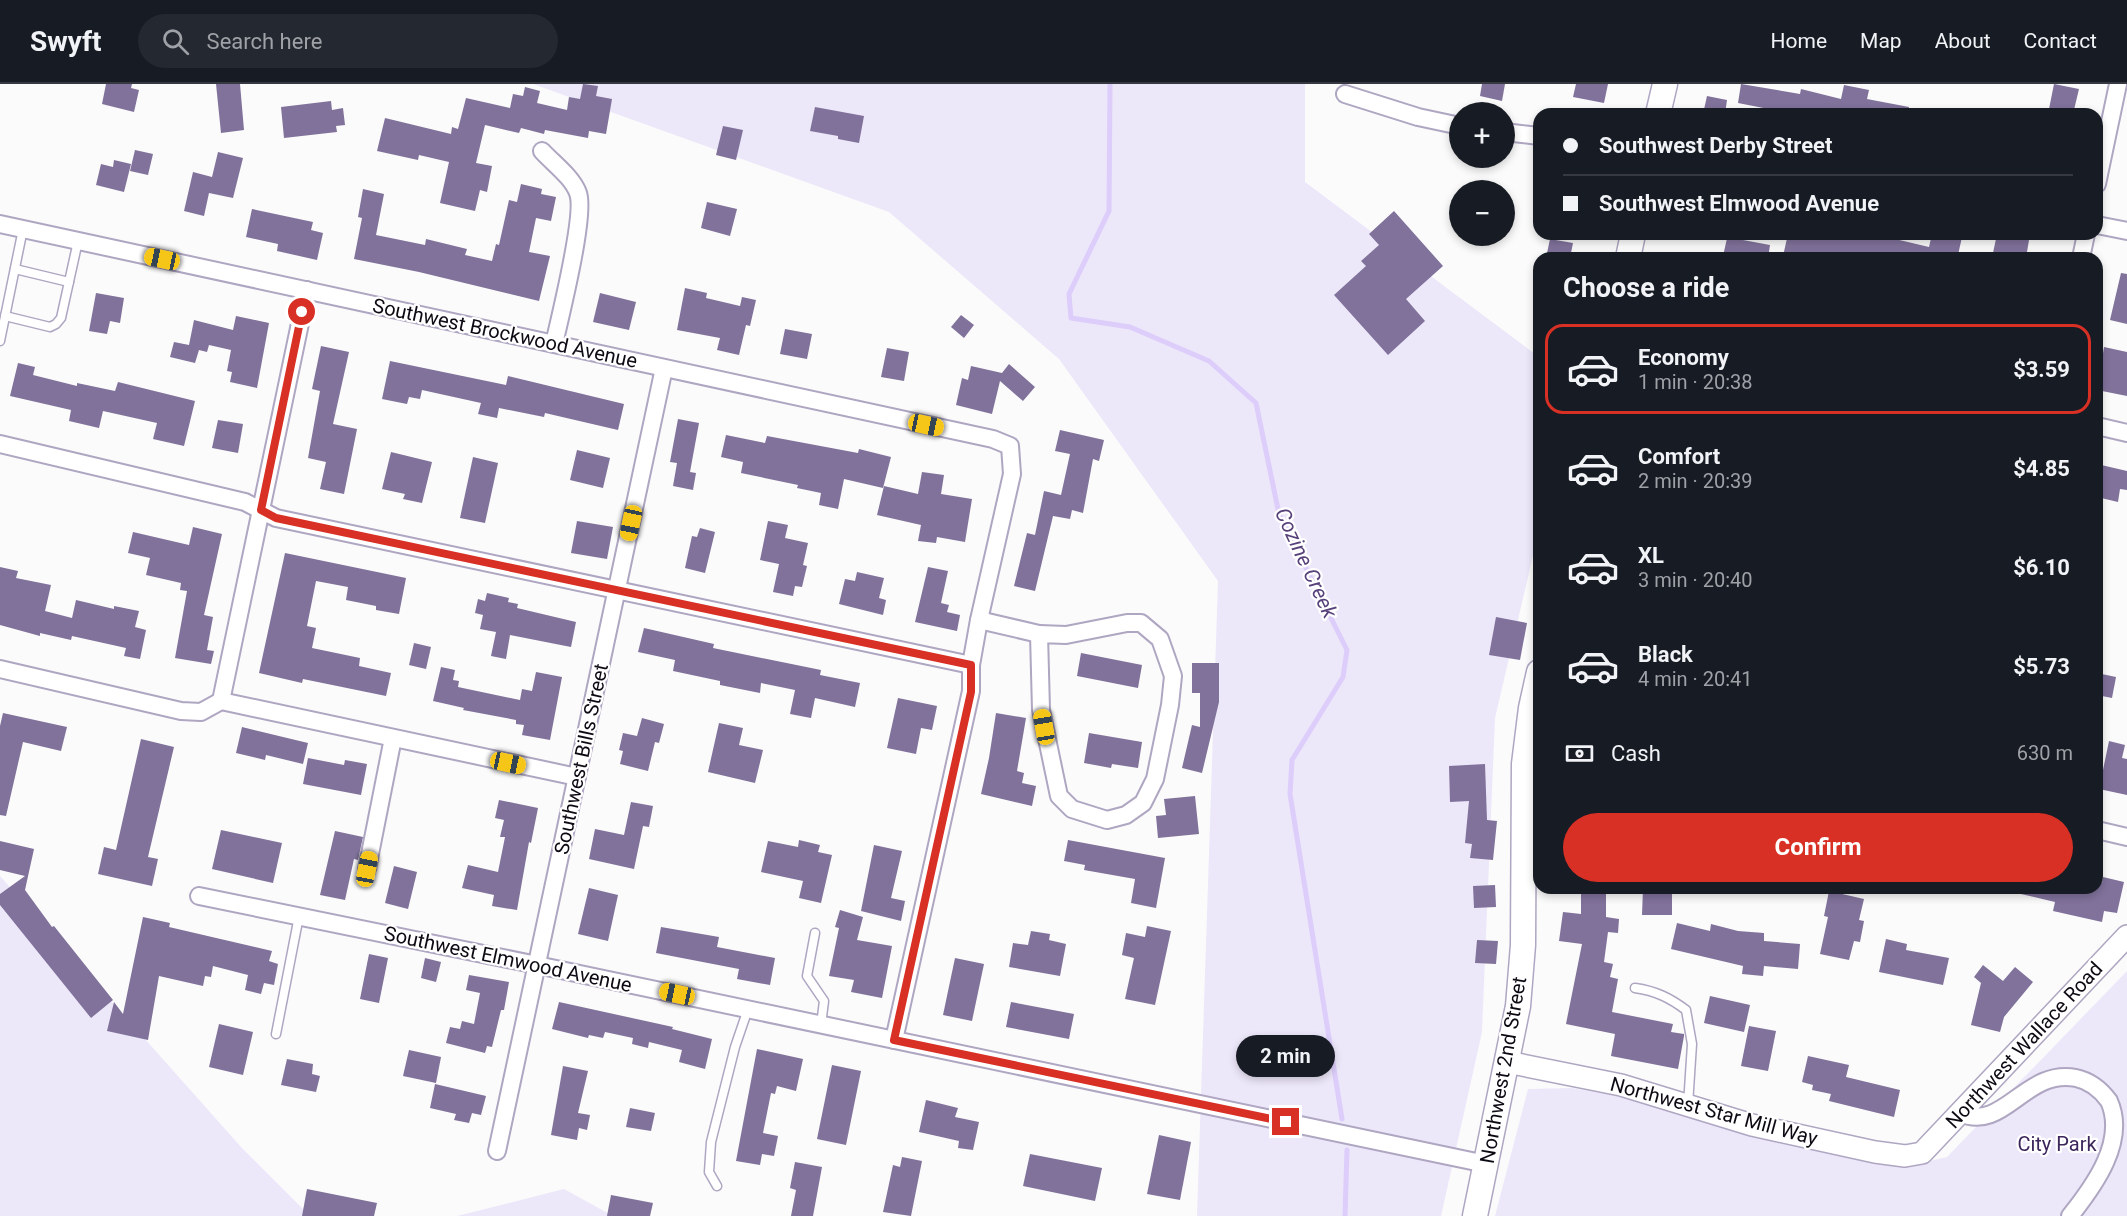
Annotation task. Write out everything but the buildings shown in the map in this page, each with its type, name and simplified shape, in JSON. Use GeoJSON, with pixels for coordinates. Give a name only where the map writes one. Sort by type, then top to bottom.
{"type":"FeatureCollection","features":[{"type":"Feature","properties":{"kind":"main road"},"geometry":{"type":"LineString","coordinates":[[1659,108],[1665,84]]}},
{"type":"Feature","properties":{"kind":"main road","name":"Northwest 2nd Street"},"geometry":{"type":"LineString","coordinates":[[1475,1216],[1518,1006],[1523,945],[1524,764],[1533,719]]}},
{"type":"Feature","properties":{"kind":"street"},"geometry":{"type":"LineString","coordinates":[[2103,155],[2118,84]]}},
{"type":"Feature","properties":{"kind":"street"},"geometry":{"type":"LineString","coordinates":[[1345,94],[1418,117],[1449,124]]}},
{"type":"Feature","properties":{"kind":"street"},"geometry":{"type":"LineString","coordinates":[[1515,133],[1533,135]]}},
{"type":"Feature","properties":{"kind":"street"},"geometry":{"type":"LineString","coordinates":[[542,151],[573,183],[579,195],[580,217],[554,344]]}},
{"type":"Feature","properties":{"kind":"street","name":"Southwest Brockwood Avenue"},"geometry":{"type":"LineString","coordinates":[[0,224],[993,439],[1010,446],[1012,474],[979,620]]}},
{"type":"Feature","properties":{"kind":"street"},"geometry":{"type":"LineString","coordinates":[[2103,226],[2127,231]]}},
{"type":"Feature","properties":{"kind":"street"},"geometry":{"type":"LineString","coordinates":[[221,701],[306,290]]}},
{"type":"Feature","properties":{"kind":"street","name":"Southwest Bills Street"},"geometry":{"type":"LineString","coordinates":[[497,1151],[664,368]]}},
{"type":"Feature","properties":{"kind":"street"},"geometry":{"type":"LineString","coordinates":[[2103,427],[2127,433]]}},
{"type":"Feature","properties":{"kind":"street"},"geometry":{"type":"LineString","coordinates":[[0,444],[245,502],[276,518],[971,665]]}},
{"type":"Feature","properties":{"kind":"street"},"geometry":{"type":"LineString","coordinates":[[894,1040],[971,692],[971,665],[979,620],[1039,634],[1066,635],[1127,623],[1141,623],[1160,639],[1173,676],[1170,705],[1155,779],[1143,803],[1126,815],[1107,820],[1072,809],[1059,796],[1041,710],[1039,634]]}},
{"type":"Feature","properties":{"kind":"street"},"geometry":{"type":"LineString","coordinates":[[0,669],[181,711],[201,712],[221,701],[577,777]]}},
{"type":"Feature","properties":{"kind":"street"},"geometry":{"type":"LineString","coordinates":[[367,869],[393,738]]}},
{"type":"Feature","properties":{"kind":"street"},"geometry":{"type":"LineString","coordinates":[[2103,831],[2127,837]]}},
{"type":"Feature","properties":{"kind":"street","name":"Southwest Elmwood Avenue"},"geometry":{"type":"LineString","coordinates":[[199,896],[1486,1164]]}},
{"type":"Feature","properties":{"kind":"street","name":"Northwest Wallace Road"},"geometry":{"type":"LineString","coordinates":[[1922,1153],[2127,936]]}},
{"type":"Feature","properties":{"kind":"street","name":"Northwest Star Mill Way"},"geometry":{"type":"LineString","coordinates":[[1507,1062],[1621,1085],[1752,1125],[1875,1152],[1905,1156],[1922,1153]]}},
{"type":"Feature","properties":{"kind":"street"},"geometry":{"type":"LineString","coordinates":[[1960,1113],[1977,1118],[1990,1115],[2032,1086],[2060,1077],[2078,1078],[2104,1094],[2114,1107],[2119,1120],[2118,1145],[2107,1168],[2070,1216]]}},
{"type":"Feature","properties":{"kind":"lane"},"geometry":{"type":"LineString","coordinates":[[0,340],[23,229]]}},
{"type":"Feature","properties":{"kind":"lane"},"geometry":{"type":"LineString","coordinates":[[5,316],[50,327],[56,324],[61,318],[78,241]]}},
{"type":"Feature","properties":{"kind":"lane"},"geometry":{"type":"LineString","coordinates":[[15,269],[69,282]]}},
{"type":"Feature","properties":{"kind":"lane"},"geometry":{"type":"LineString","coordinates":[[276,1034],[299,916]]}},
{"type":"Feature","properties":{"kind":"lane"},"geometry":{"type":"LineString","coordinates":[[815,933],[807,976],[824,1001],[821,1025]]}},
{"type":"Feature","properties":{"kind":"lane"},"geometry":{"type":"LineString","coordinates":[[1635,988],[1652,990],[1686,1010],[1692,1044],[1688,1106]]}},
{"type":"Feature","properties":{"kind":"lane"},"geometry":{"type":"LineString","coordinates":[[717,1186],[709,1172],[711,1142],[735,1047],[748,1009]]}},
{"type":"Feature","properties":{"kind":"green space"},"geometry":{"type":"Polygon","coordinates":[[[533,84],[1305,84],[1305,182],[1533,353],[1533,556],[1495,718],[1482,1032],[1441,1216],[1197,1216],[1218,581],[1059,359],[889,212],[533,84]]]}},
{"type":"Feature","properties":{"kind":"green space"},"geometry":{"type":"Polygon","coordinates":[[[0,876],[241,1147],[310,1216],[0,1216],[0,876]]]}},
{"type":"Feature","properties":{"kind":"green space","name":"City Park"},"geometry":{"type":"Polygon","coordinates":[[[2127,971],[2127,1216],[1495,1216],[1528,1089],[1572,1088],[1644,1101],[1908,1166],[1947,1157],[2127,971]]]}},
{"type":"Feature","properties":{"kind":"green space"},"geometry":{"type":"Polygon","coordinates":[[[564,1189],[613,1216],[457,1216],[564,1189]]]}},
{"type":"Feature","properties":{"kind":"waterway","name":"Cozine Creek"},"geometry":{"type":"LineString","coordinates":[[1110,84],[1109,211],[1069,294],[1071,318],[1130,327],[1209,361],[1256,403],[1279,514],[1347,650],[1343,677],[1292,760],[1290,794],[1342,1119]]}},
{"type":"Feature","properties":{"kind":"waterway","name":"Cozine Creek"},"geometry":{"type":"LineString","coordinates":[[1345,1216],[1347,1150]]}},
{"type":"Feature","properties":{"kind":"route"},"geometry":{"type":"LineString","coordinates":[[302,312],[261,510],[276,518],[971,665],[971,692],[894,1040],[1286,1122]]}}]}
